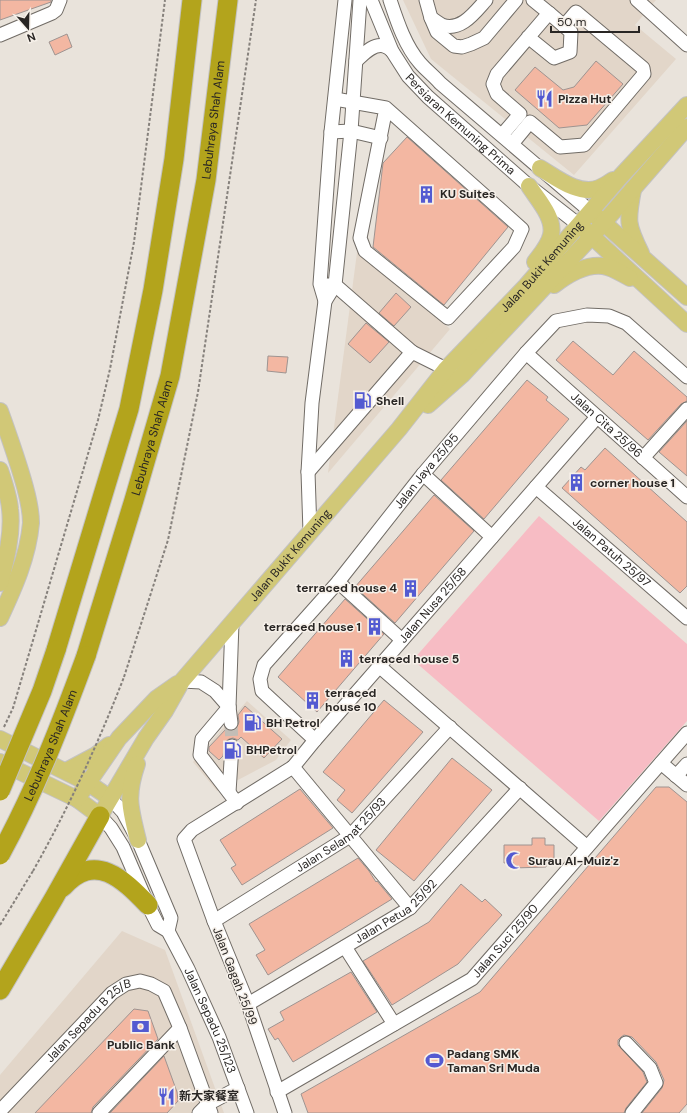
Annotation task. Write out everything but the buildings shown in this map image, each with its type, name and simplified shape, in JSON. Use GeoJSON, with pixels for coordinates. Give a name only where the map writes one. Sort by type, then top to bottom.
{"type":"FeatureCollection","features":[{"type":"Feature","properties":{"kind":"highway"},"geometry":{"type":"LineString","coordinates":[[0,791],[39,698],[56,650],[129,408],[153,290],[174,160],[192,0]]}},
{"type":"Feature","properties":{"kind":"highway","name":"Lebuhraya Shah Alam"},"geometry":{"type":"LineString","coordinates":[[0,855],[36,784],[86,656],[170,376],[206,180],[228,0]]}},
{"type":"Feature","properties":{"kind":"highway"},"geometry":{"type":"LineString","coordinates":[[0,990],[100,816]]}},
{"type":"Feature","properties":{"kind":"highway"},"geometry":{"type":"LineString","coordinates":[[54,898],[70,879],[83,872],[98,870],[112,874],[128,884],[148,905]]}},
{"type":"Feature","properties":{"kind":"main road","name":"Jalan Bukit Kemuning"},"geometry":{"type":"LineString","coordinates":[[100,816],[182,681],[399,429],[446,370],[526,286],[621,176],[687,105]]}},
{"type":"Feature","properties":{"kind":"main road","name":"Jalan Bukit Kemuning"},"geometry":{"type":"LineString","coordinates":[[399,429],[462,375],[592,236],[687,127]]}},
{"type":"Feature","properties":{"kind":"main road"},"geometry":{"type":"LineString","coordinates":[[540,168],[580,189],[594,190],[621,176]]}},
{"type":"Feature","properties":{"kind":"main road"},"geometry":{"type":"LineString","coordinates":[[526,286],[532,267],[546,247],[551,235],[551,226],[547,213],[529,186]]}},
{"type":"Feature","properties":{"kind":"main road"},"geometry":{"type":"LineString","coordinates":[[634,188],[628,220],[633,237],[645,260]]}},
{"type":"Feature","properties":{"kind":"main road"},"geometry":{"type":"LineString","coordinates":[[590,211],[687,297]]}},
{"type":"Feature","properties":{"kind":"main road"},"geometry":{"type":"LineString","coordinates":[[579,225],[687,324]]}},
{"type":"Feature","properties":{"kind":"main road"},"geometry":{"type":"LineString","coordinates":[[526,307],[559,281],[588,267],[604,266],[644,284]]}},
{"type":"Feature","properties":{"kind":"main road"},"geometry":{"type":"LineString","coordinates":[[0,411],[19,466],[30,505],[31,522],[25,557],[0,618]]}},
{"type":"Feature","properties":{"kind":"main road"},"geometry":{"type":"LineString","coordinates":[[0,470],[6,488],[10,528],[6,561],[0,583]]}},
{"type":"Feature","properties":{"kind":"main road","name":"Jalan Bukit Kemuning"},"geometry":{"type":"LineString","coordinates":[[77,799],[119,738],[157,698],[182,681]]}},
{"type":"Feature","properties":{"kind":"main road"},"geometry":{"type":"LineString","coordinates":[[2,734],[88,783]]}},
{"type":"Feature","properties":{"kind":"main road"},"geometry":{"type":"LineString","coordinates":[[66,771],[96,755],[119,738]]}},
{"type":"Feature","properties":{"kind":"main road"},"geometry":{"type":"LineString","coordinates":[[138,840],[130,808],[130,791],[132,779],[146,738]]}},
{"type":"Feature","properties":{"kind":"main road","name":"Jalan Sepadu 25/123"},"geometry":{"type":"LineString","coordinates":[[0,762],[77,799],[100,816]]}},
{"type":"Feature","properties":{"kind":"main road","name":"Jalan Sepadu 25/123"},"geometry":{"type":"LineString","coordinates":[[88,783],[110,798]]}},
{"type":"Feature","properties":{"kind":"street"},"geometry":{"type":"LineString","coordinates":[[0,35],[52,14],[56,10],[60,0]]}},
{"type":"Feature","properties":{"kind":"street"},"geometry":{"type":"LineString","coordinates":[[310,532],[308,472],[312,403],[325,301],[320,284],[331,132],[345,0]]}},
{"type":"Feature","properties":{"kind":"street"},"geometry":{"type":"LineString","coordinates":[[325,301],[335,285],[351,131],[360,0]]}},
{"type":"Feature","properties":{"kind":"street","name":"Persiaran Kemuning Prima"},"geometry":{"type":"LineString","coordinates":[[371,0],[392,51],[408,76],[428,97],[529,186],[579,225]]}},
{"type":"Feature","properties":{"kind":"street","name":"Persiaran Kemuning Prima"},"geometry":{"type":"LineString","coordinates":[[390,0],[407,43],[419,62],[440,83],[590,211]]}},
{"type":"Feature","properties":{"kind":"street"},"geometry":{"type":"LineString","coordinates":[[426,0],[437,32],[454,46],[462,47],[484,38],[516,0]]}},
{"type":"Feature","properties":{"kind":"street"},"geometry":{"type":"LineString","coordinates":[[528,37],[554,58],[570,52],[571,32],[533,0]]}},
{"type":"Feature","properties":{"kind":"street"},"geometry":{"type":"LineString","coordinates":[[637,0],[687,45]]}},
{"type":"Feature","properties":{"kind":"street"},"geometry":{"type":"LineString","coordinates":[[431,18],[442,25],[452,27],[465,22],[484,2]]}},
{"type":"Feature","properties":{"kind":"street"},"geometry":{"type":"LineString","coordinates":[[484,2],[484,14],[490,20],[500,18]]}},
{"type":"Feature","properties":{"kind":"street"},"geometry":{"type":"LineString","coordinates":[[549,14],[496,74],[493,84],[497,94],[560,147],[584,145],[644,74],[643,68],[576,12],[564,26]]}},
{"type":"Feature","properties":{"kind":"street"},"geometry":{"type":"LineString","coordinates":[[356,61],[376,46],[383,46],[392,51]]}},
{"type":"Feature","properties":{"kind":"street"},"geometry":{"type":"LineString","coordinates":[[335,99],[386,108],[522,229],[514,247],[448,318],[365,251],[360,238],[386,108]]}},
{"type":"Feature","properties":{"kind":"street"},"geometry":{"type":"LineString","coordinates":[[502,135],[525,118]]}},
{"type":"Feature","properties":{"kind":"street"},"geometry":{"type":"LineString","coordinates":[[512,144],[525,118]]}},
{"type":"Feature","properties":{"kind":"street"},"geometry":{"type":"LineString","coordinates":[[331,132],[351,131],[381,138]]}},
{"type":"Feature","properties":{"kind":"street"},"geometry":{"type":"LineString","coordinates":[[320,284],[335,285],[412,352],[446,370]]}},
{"type":"Feature","properties":{"kind":"street","name":"Jalan Jaya 25/95"},"geometry":{"type":"LineString","coordinates":[[315,740],[262,692],[260,679],[264,665],[338,582],[423,474],[526,353],[556,321],[588,315],[609,316],[626,323],[687,377]]}},
{"type":"Feature","properties":{"kind":"street"},"geometry":{"type":"LineString","coordinates":[[308,472],[412,352]]}},
{"type":"Feature","properties":{"kind":"street","name":"Jalan Cita 25/96"},"geometry":{"type":"LineString","coordinates":[[526,353],[687,497]]}},
{"type":"Feature","properties":{"kind":"street"},"geometry":{"type":"LineString","coordinates":[[643,458],[687,409]]}},
{"type":"Feature","properties":{"kind":"street","name":"Jalan Nusa 25/58"},"geometry":{"type":"LineString","coordinates":[[184,839],[192,830],[233,798],[293,767],[379,666],[597,417]]}},
{"type":"Feature","properties":{"kind":"street"},"geometry":{"type":"LineString","coordinates":[[423,474],[492,537]]}},
{"type":"Feature","properties":{"kind":"street","name":"Jalan Patuh 25/97"},"geometry":{"type":"LineString","coordinates":[[536,487],[686,616]]}},
{"type":"Feature","properties":{"kind":"street"},"geometry":{"type":"LineString","coordinates":[[338,582],[402,640]]}},
{"type":"Feature","properties":{"kind":"street"},"geometry":{"type":"LineString","coordinates":[[231,723],[229,707],[232,623]]}},
{"type":"Feature","properties":{"kind":"street"},"geometry":{"type":"LineString","coordinates":[[379,666],[587,847]]}},
{"type":"Feature","properties":{"kind":"street"},"geometry":{"type":"LineString","coordinates":[[182,681],[201,682],[215,691],[229,707]]}},
{"type":"Feature","properties":{"kind":"street"},"geometry":{"type":"LineString","coordinates":[[229,707],[202,739],[200,755],[233,798]]}},
{"type":"Feature","properties":{"kind":"street","name":"Jalan Selamat 25/93"},"geometry":{"type":"LineString","coordinates":[[214,921],[350,836],[450,727]]}},
{"type":"Feature","properties":{"kind":"street","name":"Jalan Suci 25/90"},"geometry":{"type":"LineString","coordinates":[[277,1092],[472,979],[687,733]]}},
{"type":"Feature","properties":{"kind":"street"},"geometry":{"type":"LineString","coordinates":[[232,746],[233,798]]}},
{"type":"Feature","properties":{"kind":"street"},"geometry":{"type":"LineString","coordinates":[[661,763],[687,785]]}},
{"type":"Feature","properties":{"kind":"street"},"geometry":{"type":"LineString","coordinates":[[676,776],[687,764]]}},
{"type":"Feature","properties":{"kind":"street"},"geometry":{"type":"LineString","coordinates":[[293,767],[410,908]]}},
{"type":"Feature","properties":{"kind":"street","name":"Jalan Petua 25/92"},"geometry":{"type":"LineString","coordinates":[[248,1004],[410,908],[520,788]]}},
{"type":"Feature","properties":{"kind":"street","name":"Jalan Sepadu 25/123"},"geometry":{"type":"LineString","coordinates":[[110,798],[123,812],[138,840],[171,918],[168,931]]}},
{"type":"Feature","properties":{"kind":"street","name":"Jalan Sepadu 25/123"},"geometry":{"type":"LineString","coordinates":[[100,816],[111,828],[123,847],[158,925],[168,931],[188,969],[216,1030],[247,1113]]}},
{"type":"Feature","properties":{"kind":"street","name":"Jalan Gagah 25/99"},"geometry":{"type":"LineString","coordinates":[[184,839],[214,921],[248,1004],[285,1113]]}},
{"type":"Feature","properties":{"kind":"street"},"geometry":{"type":"LineString","coordinates":[[345,947],[394,1024]]}},
{"type":"Feature","properties":{"kind":"street","name":"Jalan Sepadu B 25/B"},"geometry":{"type":"LineString","coordinates":[[0,1111],[112,993],[126,984],[140,981],[151,984],[164,992],[180,1028],[206,1110]]}},
{"type":"Feature","properties":{"kind":"street"},"geometry":{"type":"LineString","coordinates":[[99,1113],[180,1028]]}},
{"type":"Feature","properties":{"kind":"street"},"geometry":{"type":"LineString","coordinates":[[626,1043],[650,1068],[656,1082],[632,1113]]}},
{"type":"Feature","properties":{"kind":"street"},"geometry":{"type":"LineString","coordinates":[[206,1110],[238,1088]]}},
{"type":"Feature","properties":{"kind":"path"},"geometry":{"type":"LineString","coordinates":[[2,734],[13,708],[96,428],[110,369],[134,242],[165,0]]}},
{"type":"Feature","properties":{"kind":"path"},"geometry":{"type":"LineString","coordinates":[[0,925],[56,830],[106,724],[124,677],[168,540],[198,392],[256,0]]}},
{"type":"Feature","properties":{"kind":"shaded area"},"geometry":{"type":"Polygon","coordinates":[[[403,0],[656,0],[635,25],[676,59],[574,175],[431,59],[403,0]]]}},
{"type":"Feature","properties":{"kind":"shaded area","name":"Shell"},"geometry":{"type":"Polygon","coordinates":[[[358,245],[450,329],[328,473],[358,245]]]}},
{"type":"Feature","properties":{"kind":"shaded area"},"geometry":{"type":"Polygon","coordinates":[[[539,516],[687,644],[687,721],[599,821],[413,660],[539,516]]]}},
{"type":"Feature","properties":{"kind":"shaded area"},"geometry":{"type":"Polygon","coordinates":[[[247,701],[291,740],[276,760],[217,791],[193,762],[247,701]]]}},
{"type":"Feature","properties":{"kind":"shaded area"},"geometry":{"type":"Polygon","coordinates":[[[122,931],[165,950],[224,1113],[0,1113],[0,1075],[122,931]]]}},
{"type":"Feature","properties":{"kind":"tunnel"},"geometry":{"type":"LineString","coordinates":[[231,723],[232,746]]}},
{"type":"Feature","properties":{"kind":"place","name":"Pizza Hut"},"geometry":{"type":"Point","coordinates":[545,99]}},
{"type":"Feature","properties":{"kind":"place","name":"KU Suites"},"geometry":{"type":"Point","coordinates":[427,194]}},
{"type":"Feature","properties":{"kind":"place","name":"Shell"},"geometry":{"type":"Point","coordinates":[363,401]}},
{"type":"Feature","properties":{"kind":"place","name":"corner house 1"},"geometry":{"type":"Point","coordinates":[577,483]}},
{"type":"Feature","properties":{"kind":"place","name":"terraced house 4"},"geometry":{"type":"Point","coordinates":[410,588]}},
{"type":"Feature","properties":{"kind":"place","name":"terraced house 1"},"geometry":{"type":"Point","coordinates":[374,627]}},
{"type":"Feature","properties":{"kind":"place","name":"terraced house 5"},"geometry":{"type":"Point","coordinates":[346,659]}},
{"type":"Feature","properties":{"kind":"place","name":"terraced house 10"},"geometry":{"type":"Point","coordinates":[312,700]}},
{"type":"Feature","properties":{"kind":"place","name":"BH Petrol"},"geometry":{"type":"Point","coordinates":[253,723]}},
{"type":"Feature","properties":{"kind":"place","name":"BHPetrol"},"geometry":{"type":"Point","coordinates":[233,750]}},
{"type":"Feature","properties":{"kind":"place","name":"Surau Al-Muiz'z"},"geometry":{"type":"Point","coordinates":[515,861]}},
{"type":"Feature","properties":{"kind":"place","name":"Public Bank"},"geometry":{"type":"Point","coordinates":[141,1026]}},
{"type":"Feature","properties":{"kind":"place","name":"Padang SMK Taman Sri Muda"},"geometry":{"type":"Point","coordinates":[434,1061]}},
{"type":"Feature","properties":{"kind":"place","name":"新大家餐室"},"geometry":{"type":"Point","coordinates":[166,1096]}}]}
